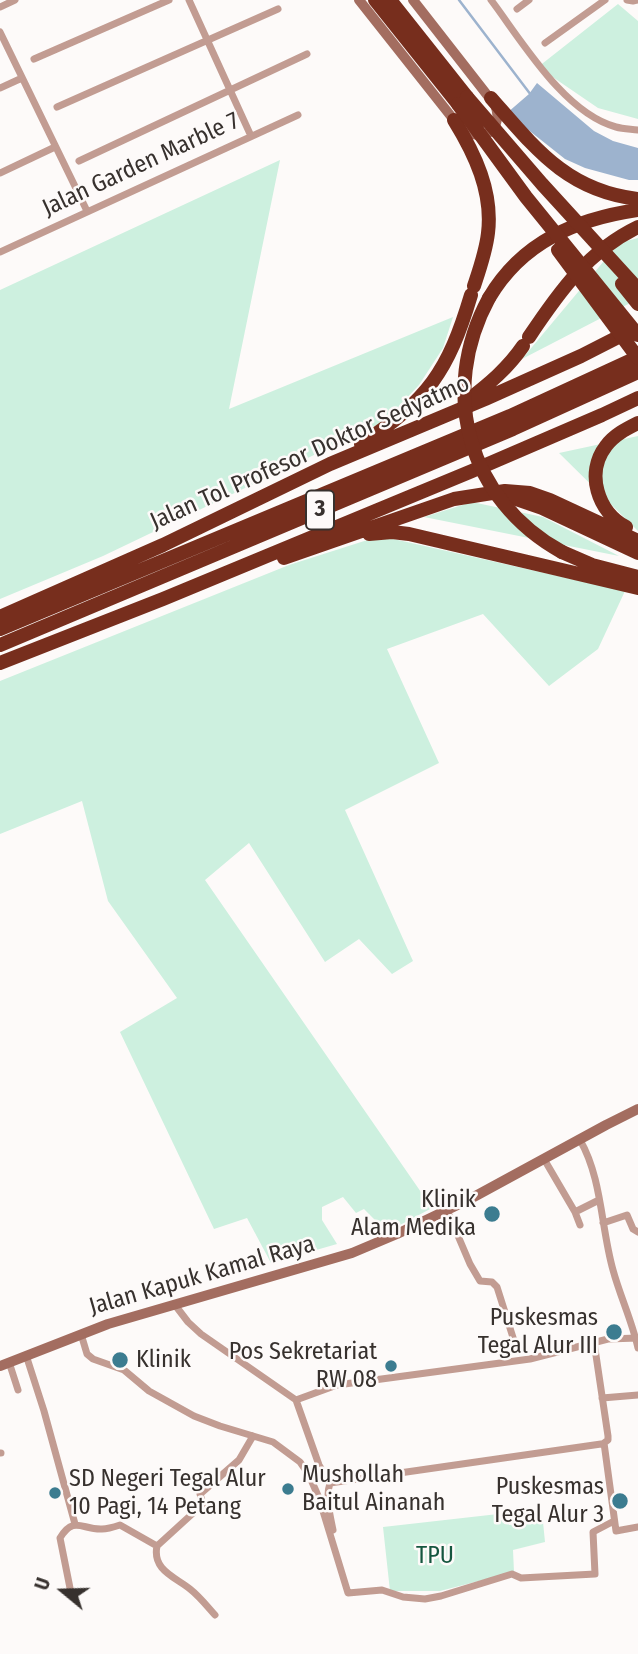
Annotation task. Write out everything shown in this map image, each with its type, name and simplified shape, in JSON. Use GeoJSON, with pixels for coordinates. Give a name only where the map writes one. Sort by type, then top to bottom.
{"type":"FeatureCollection","features":[{"type":"Feature","properties":{"kind":"highway"},"geometry":{"type":"LineString","coordinates":[[375,0],[463,101],[638,289]]}},
{"type":"Feature","properties":{"kind":"highway"},"geometry":{"type":"LineString","coordinates":[[390,0],[463,101],[565,260],[638,357]]}},
{"type":"Feature","properties":{"kind":"highway"},"geometry":{"type":"LineString","coordinates":[[491,98],[538,152],[564,173],[598,190],[638,199]]}},
{"type":"Feature","properties":{"kind":"highway"},"geometry":{"type":"LineString","coordinates":[[330,464],[397,419],[429,387],[452,349],[487,240],[488,208],[478,165],[454,120]]}},
{"type":"Feature","properties":{"kind":"highway"},"geometry":{"type":"LineString","coordinates":[[542,184],[638,304]]}},
{"type":"Feature","properties":{"kind":"highway"},"geometry":{"type":"LineString","coordinates":[[526,197],[638,335]]}},
{"type":"Feature","properties":{"kind":"highway"},"geometry":{"type":"LineString","coordinates":[[638,210],[582,223],[552,236],[516,263],[489,298],[472,334],[464,374],[464,400],[469,435],[482,471],[501,502],[528,530],[562,552],[592,565],[638,577]]}},
{"type":"Feature","properties":{"kind":"highway"},"geometry":{"type":"LineString","coordinates":[[450,413],[498,376],[514,359],[553,302],[582,267],[613,240],[638,226]]}},
{"type":"Feature","properties":{"kind":"highway","name":"Jalan Tol Profesor Doktor Sedyatmo"},"geometry":{"type":"LineString","coordinates":[[0,617],[163,545],[330,464],[581,356],[638,328]]}},
{"type":"Feature","properties":{"kind":"highway","name":"Jalan Tol Profesor Doktor Sedyatmo"},"geometry":{"type":"LineString","coordinates":[[0,629],[510,416],[638,357]]}},
{"type":"Feature","properties":{"kind":"highway","name":"3"},"geometry":{"type":"LineString","coordinates":[[0,645],[513,429],[638,372]]}},
{"type":"Feature","properties":{"kind":"highway","name":"3"},"geometry":{"type":"LineString","coordinates":[[0,663],[163,599],[472,471],[638,398]]}},
{"type":"Feature","properties":{"kind":"highway"},"geometry":{"type":"LineString","coordinates":[[637,541],[605,508],[597,492],[596,477],[597,465],[607,445],[623,431],[638,423]]}},
{"type":"Feature","properties":{"kind":"highway"},"geometry":{"type":"LineString","coordinates":[[163,599],[454,499],[491,493],[511,491],[537,495],[566,506],[637,541]]}},
{"type":"Feature","properties":{"kind":"highway"},"geometry":{"type":"LineString","coordinates":[[491,493],[528,503],[580,525],[637,541]]}},
{"type":"Feature","properties":{"kind":"highway"},"geometry":{"type":"LineString","coordinates":[[350,535],[383,532],[409,534],[638,588]]}},
{"type":"Feature","properties":{"kind":"main road"},"geometry":{"type":"LineString","coordinates":[[359,0],[454,120],[471,134],[487,134],[493,129],[498,117],[491,98],[413,0]]}},
{"type":"Feature","properties":{"kind":"main road","name":"Jalan Kapuk Kamal Raya"},"geometry":{"type":"LineString","coordinates":[[4,1364],[131,1317],[352,1254],[470,1199],[638,1109]]}},
{"type":"Feature","properties":{"kind":"street"},"geometry":{"type":"LineString","coordinates":[[0,7],[15,0]]}},
{"type":"Feature","properties":{"kind":"street"},"geometry":{"type":"LineString","coordinates":[[34,59],[169,0]]}},
{"type":"Feature","properties":{"kind":"street"},"geometry":{"type":"LineString","coordinates":[[189,0],[251,136]]}},
{"type":"Feature","properties":{"kind":"street"},"geometry":{"type":"LineString","coordinates":[[491,0],[535,60],[567,97],[591,116],[616,127],[638,130]]}},
{"type":"Feature","properties":{"kind":"street"},"geometry":{"type":"LineString","coordinates":[[517,9],[530,0]]}},
{"type":"Feature","properties":{"kind":"street"},"geometry":{"type":"LineString","coordinates":[[545,43],[605,0]]}},
{"type":"Feature","properties":{"kind":"street"},"geometry":{"type":"LineString","coordinates":[[57,107],[278,9]]}},
{"type":"Feature","properties":{"kind":"street"},"geometry":{"type":"LineString","coordinates":[[0,32],[87,211]]}},
{"type":"Feature","properties":{"kind":"street"},"geometry":{"type":"LineString","coordinates":[[79,161],[307,54]]}},
{"type":"Feature","properties":{"kind":"street"},"geometry":{"type":"LineString","coordinates":[[0,88],[22,78]]}},
{"type":"Feature","properties":{"kind":"street","name":"Jalan Garden Marble 7"},"geometry":{"type":"LineString","coordinates":[[0,252],[298,115]]}},
{"type":"Feature","properties":{"kind":"street"},"geometry":{"type":"LineString","coordinates":[[0,173],[55,147]]}},
{"type":"Feature","properties":{"kind":"street"},"geometry":{"type":"LineString","coordinates":[[580,1140],[599,1200],[613,1271],[637,1338],[638,1348]]}},
{"type":"Feature","properties":{"kind":"street"},"geometry":{"type":"LineString","coordinates":[[544,1159],[580,1225]]}},
{"type":"Feature","properties":{"kind":"street"},"geometry":{"type":"LineString","coordinates":[[575,1212],[599,1200]]}},
{"type":"Feature","properties":{"kind":"street"},"geometry":{"type":"LineString","coordinates":[[447,1210],[480,1281],[497,1286],[516,1347]]}},
{"type":"Feature","properties":{"kind":"street"},"geometry":{"type":"LineString","coordinates":[[604,1223],[627,1215],[633,1229],[638,1232]]}},
{"type":"Feature","properties":{"kind":"street"},"geometry":{"type":"LineString","coordinates":[[175,1305],[201,1334],[296,1400],[319,1465],[330,1483]]}},
{"type":"Feature","properties":{"kind":"street"},"geometry":{"type":"LineString","coordinates":[[80,1334],[87,1354],[93,1359],[124,1370],[149,1391],[194,1416],[273,1442],[300,1462],[319,1499],[348,1593],[382,1590],[425,1600],[512,1574],[521,1578],[595,1574],[593,1532],[614,1521]]}},
{"type":"Feature","properties":{"kind":"street"},"geometry":{"type":"LineString","coordinates":[[296,1400],[337,1385],[530,1359],[608,1339],[637,1338]]}},
{"type":"Feature","properties":{"kind":"street"},"geometry":{"type":"LineString","coordinates":[[594,1342],[608,1436],[604,1443],[616,1531],[638,1527]]}},
{"type":"Feature","properties":{"kind":"street"},"geometry":{"type":"LineString","coordinates":[[26,1356],[75,1524]]}},
{"type":"Feature","properties":{"kind":"street"},"geometry":{"type":"LineString","coordinates":[[4,1364],[18,1390]]}},
{"type":"Feature","properties":{"kind":"street"},"geometry":{"type":"LineString","coordinates":[[603,1398],[638,1395]]}},
{"type":"Feature","properties":{"kind":"street"},"geometry":{"type":"LineString","coordinates":[[215,1615],[191,1590],[164,1571],[158,1562],[156,1550],[157,1546],[203,1504],[200,1494],[239,1460],[253,1436]]}},
{"type":"Feature","properties":{"kind":"street"},"geometry":{"type":"LineString","coordinates":[[330,1483],[601,1444]]}},
{"type":"Feature","properties":{"kind":"street"},"geometry":{"type":"LineString","coordinates":[[330,1483],[327,1499],[340,1552]]}},
{"type":"Feature","properties":{"kind":"street"},"geometry":{"type":"LineString","coordinates":[[71,1593],[60,1538],[68,1527],[75,1524],[103,1529],[120,1525],[157,1546]]}},
{"type":"Feature","properties":{"kind":"green space"},"geometry":{"type":"Polygon","coordinates":[[[618,4],[638,21],[638,119],[598,108],[538,67],[618,4]]]}},
{"type":"Feature","properties":{"kind":"green space"},"geometry":{"type":"Polygon","coordinates":[[[280,160],[229,409],[453,317],[443,348],[419,385],[385,421],[103,556],[0,599],[0,290],[280,160]]]}},
{"type":"Feature","properties":{"kind":"green space"},"geometry":{"type":"Polygon","coordinates":[[[638,238],[638,299],[522,359],[619,243],[638,238]]]}},
{"type":"Feature","properties":{"kind":"green space"},"geometry":{"type":"Polygon","coordinates":[[[638,436],[638,531],[559,453],[638,436]]]}},
{"type":"Feature","properties":{"kind":"green space"},"geometry":{"type":"Polygon","coordinates":[[[472,502],[543,517],[619,556],[424,517],[472,502]]]}},
{"type":"Feature","properties":{"kind":"green space"},"geometry":{"type":"Polygon","coordinates":[[[380,536],[625,591],[598,649],[549,686],[483,614],[387,649],[439,763],[345,810],[413,961],[392,974],[359,939],[325,962],[249,843],[205,880],[432,1208],[383,1234],[375,1220],[364,1209],[356,1213],[343,1197],[322,1207],[322,1220],[337,1244],[271,1263],[247,1218],[214,1229],[120,1032],[177,998],[108,901],[82,801],[0,834],[0,681],[289,565],[380,536]]]}},
{"type":"Feature","properties":{"kind":"green space","name":"TPU"},"geometry":{"type":"Polygon","coordinates":[[[507,1513],[509,1525],[543,1522],[545,1542],[513,1550],[514,1572],[440,1591],[390,1591],[383,1527],[507,1513]]]}},
{"type":"Feature","properties":{"kind":"water"},"geometry":{"type":"Polygon","coordinates":[[[537,83],[594,131],[613,141],[638,148],[638,180],[585,168],[565,159],[507,113],[529,94],[537,83]]]}},
{"type":"Feature","properties":{"kind":"waterway"},"geometry":{"type":"LineString","coordinates":[[459,0],[531,95]]}},
{"type":"Feature","properties":{"kind":"place","name":"Klinik Alam Medika"},"geometry":{"type":"Point","coordinates":[492,1214]}},
{"type":"Feature","properties":{"kind":"place","name":"Puskesmas Tegal Alur III"},"geometry":{"type":"Point","coordinates":[614,1332]}},
{"type":"Feature","properties":{"kind":"place","name":"Klinik"},"geometry":{"type":"Point","coordinates":[120,1360]}},
{"type":"Feature","properties":{"kind":"place","name":"Pos Sekretariat RW 08"},"geometry":{"type":"Point","coordinates":[391,1366]}},
{"type":"Feature","properties":{"kind":"place","name":"Mushollah Baitul Ainanah"},"geometry":{"type":"Point","coordinates":[288,1489]}},
{"type":"Feature","properties":{"kind":"place","name":"SD Negeri Tegal Alur 10 Pagi, 14 Petang"},"geometry":{"type":"Point","coordinates":[55,1493]}},
{"type":"Feature","properties":{"kind":"place","name":"Puskesmas Tegal Alur 3"},"geometry":{"type":"Point","coordinates":[620,1501]}}]}
